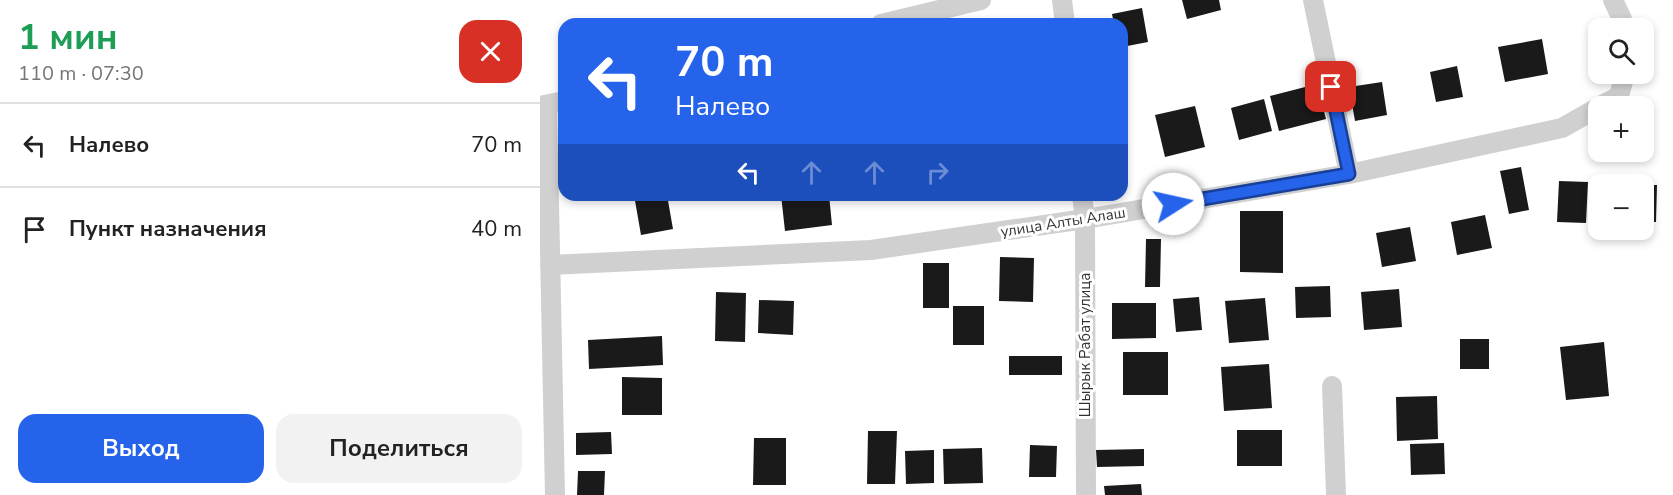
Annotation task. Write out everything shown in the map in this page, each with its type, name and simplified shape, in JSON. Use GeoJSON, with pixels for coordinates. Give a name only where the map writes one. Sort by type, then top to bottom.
{"type":"FeatureCollection","features":[{"type":"Feature","properties":{"kind":"street"},"geometry":{"type":"LineString","coordinates":[[906,18],[981,0]]}},
{"type":"Feature","properties":{"kind":"street"},"geometry":{"type":"LineString","coordinates":[[1062,0],[1064,18]]}},
{"type":"Feature","properties":{"kind":"street"},"geometry":{"type":"LineString","coordinates":[[1312,0],[1349,174]]}},
{"type":"Feature","properties":{"kind":"street"},"geometry":{"type":"LineString","coordinates":[[1613,0],[1622,18]]}},
{"type":"Feature","properties":{"kind":"street"},"geometry":{"type":"LineString","coordinates":[[550,104],[550,265],[555,495]]}},
{"type":"Feature","properties":{"kind":"street","name":"улица Алты Алаш"},"geometry":{"type":"LineString","coordinates":[[550,265],[870,250],[1085,219],[1349,174],[1562,128],[1588,114]]}},
{"type":"Feature","properties":{"kind":"street","name":"Шырык Рабат улица"},"geometry":{"type":"LineString","coordinates":[[1083,201],[1085,219],[1086,495]]}},
{"type":"Feature","properties":{"kind":"street"},"geometry":{"type":"LineString","coordinates":[[1332,386],[1336,495]]}},
{"type":"Feature","properties":{"kind":"building"},"geometry":{"type":"Polygon","coordinates":[[[1182,0],[1219,0],[1221,10],[1187,19],[1182,0]]]}},
{"type":"Feature","properties":{"kind":"building"},"geometry":{"type":"Polygon","coordinates":[[[1142,8],[1148,42],[1128,46],[1128,18],[1113,18],[1112,14],[1142,8]]]}},
{"type":"Feature","properties":{"kind":"building"},"geometry":{"type":"Polygon","coordinates":[[[1542,39],[1548,74],[1505,82],[1498,47],[1542,39]]]}},
{"type":"Feature","properties":{"kind":"building"},"geometry":{"type":"Polygon","coordinates":[[[1457,66],[1463,97],[1436,102],[1430,72],[1457,66]]]}},
{"type":"Feature","properties":{"kind":"building"},"geometry":{"type":"Polygon","coordinates":[[[1382,82],[1387,115],[1355,121],[1349,87],[1382,82]]]}},
{"type":"Feature","properties":{"kind":"building"},"geometry":{"type":"Polygon","coordinates":[[[1317,84],[1326,119],[1279,131],[1270,96],[1317,84]]]}},
{"type":"Feature","properties":{"kind":"building"},"geometry":{"type":"Polygon","coordinates":[[[1264,99],[1272,131],[1239,140],[1231,108],[1264,99]]]}},
{"type":"Feature","properties":{"kind":"building"},"geometry":{"type":"Polygon","coordinates":[[[1195,106],[1205,147],[1165,157],[1155,115],[1195,106]]]}},
{"type":"Feature","properties":{"kind":"building"},"geometry":{"type":"Polygon","coordinates":[[[1521,167],[1529,210],[1509,214],[1500,171],[1521,167]]]}},
{"type":"Feature","properties":{"kind":"building"},"geometry":{"type":"Polygon","coordinates":[[[1559,181],[1588,182],[1586,223],[1557,222],[1559,181]]]}},
{"type":"Feature","properties":{"kind":"building"},"geometry":{"type":"Polygon","coordinates":[[[1654,185],[1657,185],[1656,222],[1654,222],[1654,185]]]}},
{"type":"Feature","properties":{"kind":"building"},"geometry":{"type":"Polygon","coordinates":[[[635,201],[668,201],[673,229],[641,235],[635,201]]]}},
{"type":"Feature","properties":{"kind":"building"},"geometry":{"type":"Polygon","coordinates":[[[782,201],[830,201],[832,225],[785,231],[782,201]]]}},
{"type":"Feature","properties":{"kind":"building"},"geometry":{"type":"Polygon","coordinates":[[[1240,211],[1283,211],[1283,273],[1240,272],[1240,211]]]}},
{"type":"Feature","properties":{"kind":"building"},"geometry":{"type":"Polygon","coordinates":[[[1485,215],[1492,248],[1457,255],[1451,222],[1485,215]]]}},
{"type":"Feature","properties":{"kind":"building"},"geometry":{"type":"Polygon","coordinates":[[[1410,227],[1416,261],[1382,267],[1376,233],[1410,227]]]}},
{"type":"Feature","properties":{"kind":"building"},"geometry":{"type":"Polygon","coordinates":[[[1146,239],[1161,239],[1160,287],[1145,287],[1146,239]]]}},
{"type":"Feature","properties":{"kind":"building"},"geometry":{"type":"Polygon","coordinates":[[[1000,257],[1034,258],[1033,302],[999,301],[1000,257]]]}},
{"type":"Feature","properties":{"kind":"building"},"geometry":{"type":"Polygon","coordinates":[[[923,263],[949,263],[949,308],[923,308],[923,263]]]}},
{"type":"Feature","properties":{"kind":"building"},"geometry":{"type":"Polygon","coordinates":[[[1330,286],[1331,317],[1296,318],[1295,287],[1330,286]]]}},
{"type":"Feature","properties":{"kind":"building"},"geometry":{"type":"Polygon","coordinates":[[[1399,289],[1402,327],[1364,330],[1361,292],[1399,289]]]}},
{"type":"Feature","properties":{"kind":"building"},"geometry":{"type":"Polygon","coordinates":[[[716,292],[746,293],[745,342],[715,341],[716,292]]]}},
{"type":"Feature","properties":{"kind":"building"},"geometry":{"type":"Polygon","coordinates":[[[1199,297],[1202,330],[1176,332],[1173,299],[1199,297]]]}},
{"type":"Feature","properties":{"kind":"building"},"geometry":{"type":"Polygon","coordinates":[[[1265,298],[1269,340],[1229,343],[1225,301],[1265,298]]]}},
{"type":"Feature","properties":{"kind":"building"},"geometry":{"type":"Polygon","coordinates":[[[759,300],[794,301],[793,335],[758,333],[759,300]]]}},
{"type":"Feature","properties":{"kind":"building"},"geometry":{"type":"Polygon","coordinates":[[[1112,303],[1156,303],[1156,338],[1112,339],[1112,303]]]}},
{"type":"Feature","properties":{"kind":"building"},"geometry":{"type":"Polygon","coordinates":[[[953,306],[984,306],[984,345],[953,345],[953,306]]]}},
{"type":"Feature","properties":{"kind":"building"},"geometry":{"type":"Polygon","coordinates":[[[662,336],[663,365],[589,369],[588,340],[662,336]]]}},
{"type":"Feature","properties":{"kind":"building"},"geometry":{"type":"Polygon","coordinates":[[[1460,339],[1489,339],[1489,369],[1460,369],[1460,339]]]}},
{"type":"Feature","properties":{"kind":"building"},"geometry":{"type":"Polygon","coordinates":[[[1604,342],[1609,396],[1566,400],[1560,347],[1604,342]]]}},
{"type":"Feature","properties":{"kind":"building"},"geometry":{"type":"Polygon","coordinates":[[[1123,352],[1168,352],[1168,395],[1123,395],[1123,352]]]}},
{"type":"Feature","properties":{"kind":"building"},"geometry":{"type":"Polygon","coordinates":[[[1009,356],[1062,356],[1062,375],[1009,375],[1009,356]]]}},
{"type":"Feature","properties":{"kind":"building"},"geometry":{"type":"Polygon","coordinates":[[[1269,364],[1272,408],[1224,411],[1221,367],[1269,364]]]}},
{"type":"Feature","properties":{"kind":"building"},"geometry":{"type":"Polygon","coordinates":[[[622,377],[662,378],[662,415],[622,415],[622,377]]]}},
{"type":"Feature","properties":{"kind":"building"},"geometry":{"type":"Polygon","coordinates":[[[1437,396],[1438,439],[1397,441],[1396,397],[1437,396]]]}},
{"type":"Feature","properties":{"kind":"building"},"geometry":{"type":"Polygon","coordinates":[[[1237,430],[1282,430],[1282,466],[1237,466],[1237,430]]]}},
{"type":"Feature","properties":{"kind":"building"},"geometry":{"type":"Polygon","coordinates":[[[868,431],[897,431],[895,484],[867,484],[868,431]]]}},
{"type":"Feature","properties":{"kind":"building"},"geometry":{"type":"Polygon","coordinates":[[[611,432],[612,454],[576,455],[576,433],[611,432]]]}},
{"type":"Feature","properties":{"kind":"building"},"geometry":{"type":"Polygon","coordinates":[[[754,438],[786,438],[786,485],[753,485],[754,438]]]}},
{"type":"Feature","properties":{"kind":"building"},"geometry":{"type":"Polygon","coordinates":[[[1444,443],[1445,474],[1411,475],[1410,444],[1444,443]]]}},
{"type":"Feature","properties":{"kind":"building"},"geometry":{"type":"Polygon","coordinates":[[[1030,445],[1057,446],[1056,477],[1029,477],[1030,445]]]}},
{"type":"Feature","properties":{"kind":"building"},"geometry":{"type":"Polygon","coordinates":[[[982,448],[983,483],[944,484],[943,449],[982,448]]]}},
{"type":"Feature","properties":{"kind":"building"},"geometry":{"type":"Polygon","coordinates":[[[1144,449],[1144,466],[1097,467],[1096,450],[1144,449]]]}},
{"type":"Feature","properties":{"kind":"building"},"geometry":{"type":"Polygon","coordinates":[[[934,450],[934,483],[906,484],[905,451],[934,450]]]}},
{"type":"Feature","properties":{"kind":"building"},"geometry":{"type":"Polygon","coordinates":[[[578,471],[605,471],[604,495],[577,495],[578,471]]]}},
{"type":"Feature","properties":{"kind":"building"},"geometry":{"type":"Polygon","coordinates":[[[1141,484],[1142,495],[1105,495],[1104,486],[1141,484]]]}},
{"type":"Feature","properties":{"kind":"route"},"geometry":{"type":"LineString","coordinates":[[1173,204],[1349,174],[1331,87]]}}]}
